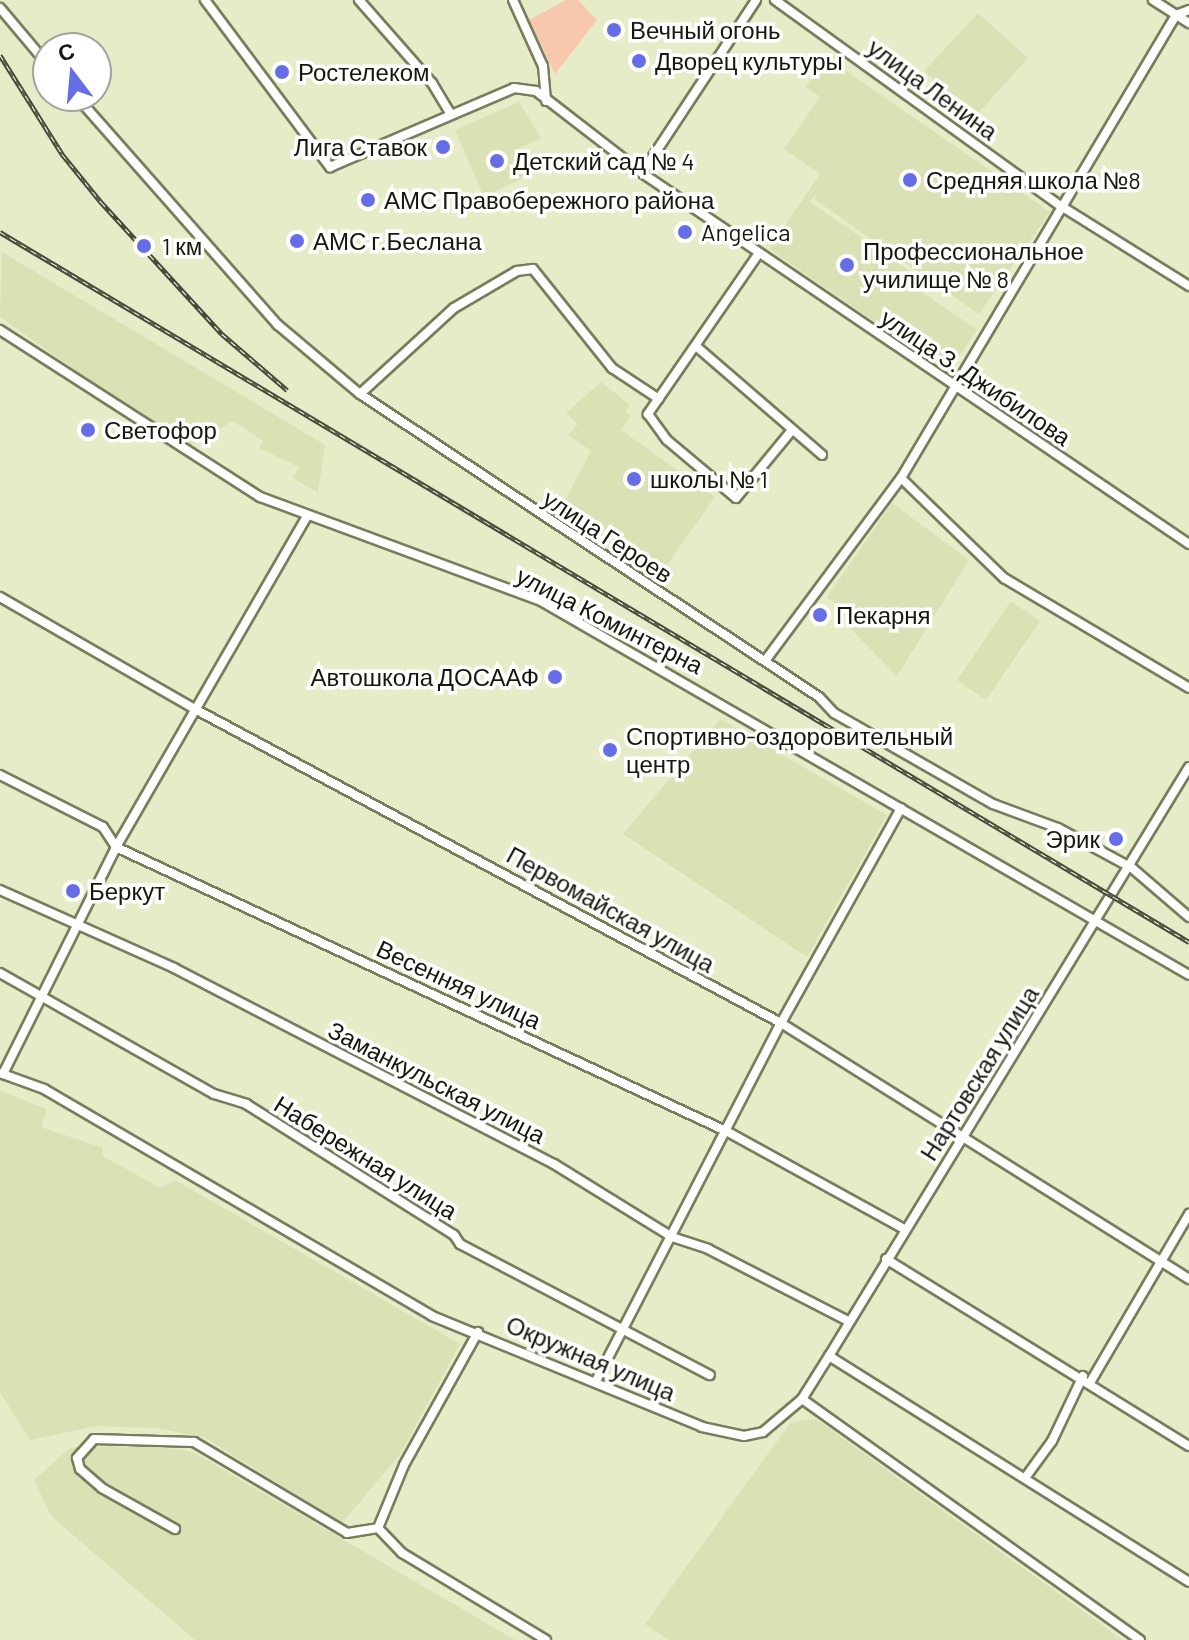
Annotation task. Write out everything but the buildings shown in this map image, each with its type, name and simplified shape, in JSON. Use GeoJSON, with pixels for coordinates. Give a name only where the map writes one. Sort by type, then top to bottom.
{"type":"FeatureCollection","features":[{"type":"Feature","properties":{"kind":"street","name":"улица З. Джибилова"},"geometry":{"type":"LineString","coordinates":[[205,0],[330,167],[514,88],[536,91],[546,102],[642,173],[1189,544]]}},
{"type":"Feature","properties":{"kind":"street"},"geometry":{"type":"LineString","coordinates":[[359,0],[432,83],[451,115]]}},
{"type":"Feature","properties":{"kind":"street"},"geometry":{"type":"LineString","coordinates":[[513,0],[543,66],[546,102]]}},
{"type":"Feature","properties":{"kind":"street"},"geometry":{"type":"LineString","coordinates":[[642,173],[756,0]]}},
{"type":"Feature","properties":{"kind":"street"},"geometry":{"type":"LineString","coordinates":[[1153,0],[1189,23]]}},
{"type":"Feature","properties":{"kind":"street","name":"улица Ленина"},"geometry":{"type":"LineString","coordinates":[[782,2],[1061,206],[1189,286]]}},
{"type":"Feature","properties":{"kind":"street"},"geometry":{"type":"LineString","coordinates":[[0,8],[32,46]]}},
{"type":"Feature","properties":{"kind":"street"},"geometry":{"type":"LineString","coordinates":[[765,661],[901,478],[1176,15],[1189,10]]}},
{"type":"Feature","properties":{"kind":"street","name":"улица Героев"},"geometry":{"type":"LineString","coordinates":[[90,112],[278,325],[360,394],[819,697],[834,713],[1017,815],[1058,828],[1132,868],[1189,917]]}},
{"type":"Feature","properties":{"kind":"street"},"geometry":{"type":"LineString","coordinates":[[759,253],[648,414],[714,484],[736,498],[792,430]]}},
{"type":"Feature","properties":{"kind":"street"},"geometry":{"type":"LineString","coordinates":[[360,394],[454,308],[517,271],[533,269],[612,368],[659,399]]}},
{"type":"Feature","properties":{"kind":"street","name":"улица Коминтерна"},"geometry":{"type":"LineString","coordinates":[[0,330],[260,497],[306,518],[541,601],[1189,975]]}},
{"type":"Feature","properties":{"kind":"street"},"geometry":{"type":"LineString","coordinates":[[697,347],[822,455]]}},
{"type":"Feature","properties":{"kind":"street"},"geometry":{"type":"LineString","coordinates":[[901,478],[1004,578],[1189,688]]}},
{"type":"Feature","properties":{"kind":"street"},"geometry":{"type":"LineString","coordinates":[[1,1073],[116,847],[193,708],[206,698],[306,518]]}},
{"type":"Feature","properties":{"kind":"street","name":"Первомайская улица"},"geometry":{"type":"LineString","coordinates":[[0,597],[193,708],[781,1023],[1189,1279]]}},
{"type":"Feature","properties":{"kind":"street","name":"Нартовская улица"},"geometry":{"type":"LineString","coordinates":[[802,1399],[904,1229],[1132,868],[1189,767]]}},
{"type":"Feature","properties":{"kind":"street","name":"Весенняя улица"},"geometry":{"type":"LineString","coordinates":[[0,775],[103,827],[116,847],[726,1131],[904,1229]]}},
{"type":"Feature","properties":{"kind":"street"},"geometry":{"type":"LineString","coordinates":[[596,1381],[781,1023],[901,808]]}},
{"type":"Feature","properties":{"kind":"street","name":"Заманкульская улица"},"geometry":{"type":"LineString","coordinates":[[0,890],[76,922],[554,1164],[672,1237],[708,1249],[848,1321]]}},
{"type":"Feature","properties":{"kind":"street","name":"Набережная улица"},"geometry":{"type":"LineString","coordinates":[[0,973],[214,1094],[246,1104],[454,1235],[460,1244],[710,1375]]}},
{"type":"Feature","properties":{"kind":"street","name":"Окружная улица"},"geometry":{"type":"LineString","coordinates":[[1,1073],[44,1089],[432,1316],[478,1332],[702,1427],[744,1436],[776,1425],[802,1399]]}},
{"type":"Feature","properties":{"kind":"street"},"geometry":{"type":"LineString","coordinates":[[1025,1478],[1052,1441],[1189,1214]]}},
{"type":"Feature","properties":{"kind":"street"},"geometry":{"type":"LineString","coordinates":[[886,1259],[1087,1379],[1189,1446]]}},
{"type":"Feature","properties":{"kind":"street"},"geometry":{"type":"LineString","coordinates":[[378,1528],[404,1465],[478,1332]]}},
{"type":"Feature","properties":{"kind":"street"},"geometry":{"type":"LineString","coordinates":[[829,1356],[1189,1582]]}},
{"type":"Feature","properties":{"kind":"street"},"geometry":{"type":"LineString","coordinates":[[802,1399],[1140,1640]]}},
{"type":"Feature","properties":{"kind":"street"},"geometry":{"type":"LineString","coordinates":[[175,1529],[102,1488],[80,1469],[77,1458],[94,1439],[194,1442],[347,1533],[378,1528]]}},
{"type":"Feature","properties":{"kind":"street"},"geometry":{"type":"LineString","coordinates":[[378,1528],[402,1553],[546,1640]]}},
{"type":"Feature","properties":{"kind":"shaded area"},"geometry":{"type":"Polygon","coordinates":[[[566,0],[578,0],[597,20],[555,74],[529,20],[566,0]]]}},
{"type":"Feature","properties":{"kind":"shaded area"},"geometry":{"type":"Polygon","coordinates":[[[978,13],[1028,58],[974,118],[956,102],[947,113],[923,91],[934,80],[924,71],[978,13]]]}},
{"type":"Feature","properties":{"kind":"shaded area","name":"Средняя школа №8"},"geometry":{"type":"Polygon","coordinates":[[[823,55],[1050,212],[979,314],[814,199],[819,191],[810,202],[924,281],[919,290],[977,330],[948,372],[769,249],[820,174],[784,149],[820,97],[806,87],[823,55]]]}},
{"type":"Feature","properties":{"kind":"shaded area","name":"Детский сад № 4"},"geometry":{"type":"Polygon","coordinates":[[[519,102],[541,138],[519,148],[533,173],[484,197],[455,130],[519,102]]]}},
{"type":"Feature","properties":{"kind":"shaded area"},"geometry":{"type":"Polygon","coordinates":[[[2,252],[325,445],[318,493],[293,478],[299,467],[259,448],[263,441],[233,421],[186,448],[0,317],[2,252]]]}},
{"type":"Feature","properties":{"kind":"shaded area","name":"школы № 1"},"geometry":{"type":"Polygon","coordinates":[[[601,382],[630,405],[625,411],[631,416],[621,430],[715,497],[664,569],[565,500],[591,451],[568,435],[578,424],[566,413],[601,382]]]}},
{"type":"Feature","properties":{"kind":"shaded area"},"geometry":{"type":"Polygon","coordinates":[[[892,503],[969,560],[897,676],[850,628],[856,623],[853,617],[827,597],[892,503]]]}},
{"type":"Feature","properties":{"kind":"shaded area"},"geometry":{"type":"Polygon","coordinates":[[[1011,601],[1040,621],[986,700],[957,680],[1011,601]]]}},
{"type":"Feature","properties":{"kind":"shaded area"},"geometry":{"type":"Polygon","coordinates":[[[720,719],[887,815],[807,957],[623,834],[720,719]]]}},
{"type":"Feature","properties":{"kind":"shaded area"},"geometry":{"type":"Polygon","coordinates":[[[0,1091],[47,1109],[41,1127],[103,1148],[103,1156],[160,1188],[175,1180],[460,1344],[401,1453],[342,1523],[204,1437],[155,1428],[96,1426],[30,1440],[0,1392],[0,1091]]]}},
{"type":"Feature","properties":{"kind":"shaded area"},"geometry":{"type":"Polygon","coordinates":[[[816,1419],[1123,1640],[668,1640],[645,1624],[791,1422],[816,1419]]]}},
{"type":"Feature","properties":{"kind":"shaded area"},"geometry":{"type":"Polygon","coordinates":[[[152,1446],[193,1452],[515,1640],[195,1640],[51,1516],[34,1480],[71,1447],[152,1446]]]}},
{"type":"Feature","properties":{"kind":"railway"},"geometry":{"type":"LineString","coordinates":[[0,55],[62,154],[101,202],[222,334],[287,390]]}},
{"type":"Feature","properties":{"kind":"railway"},"geometry":{"type":"LineString","coordinates":[[0,232],[1189,942]]}},
{"type":"Feature","properties":{"kind":"place","name":"Вечный огонь"},"geometry":{"type":"Point","coordinates":[614,30]}},
{"type":"Feature","properties":{"kind":"place","name":"Дворец культуры"},"geometry":{"type":"Point","coordinates":[639,61]}},
{"type":"Feature","properties":{"kind":"place","name":"Ростелеком"},"geometry":{"type":"Point","coordinates":[282,72]}},
{"type":"Feature","properties":{"kind":"place","name":"Лига Ставок"},"geometry":{"type":"Point","coordinates":[443,147]}},
{"type":"Feature","properties":{"kind":"place","name":"Детский сад № 4"},"geometry":{"type":"Point","coordinates":[497,161]}},
{"type":"Feature","properties":{"kind":"place","name":"Средняя школа №8"},"geometry":{"type":"Point","coordinates":[910,180]}},
{"type":"Feature","properties":{"kind":"place","name":"АМС Правобережного района"},"geometry":{"type":"Point","coordinates":[368,200]}},
{"type":"Feature","properties":{"kind":"place","name":"Angelica"},"geometry":{"type":"Point","coordinates":[685,232]}},
{"type":"Feature","properties":{"kind":"place","name":"АМС г.Беслана"},"geometry":{"type":"Point","coordinates":[297,241]}},
{"type":"Feature","properties":{"kind":"place","name":"1 км"},"geometry":{"type":"Point","coordinates":[144,246]}},
{"type":"Feature","properties":{"kind":"place","name":"Профессиональное училище № 8"},"geometry":{"type":"Point","coordinates":[847,265]}},
{"type":"Feature","properties":{"kind":"place","name":"Светофор"},"geometry":{"type":"Point","coordinates":[88,430]}},
{"type":"Feature","properties":{"kind":"place","name":"школы № 1"},"geometry":{"type":"Point","coordinates":[634,479]}},
{"type":"Feature","properties":{"kind":"place","name":"Пекарня"},"geometry":{"type":"Point","coordinates":[820,615]}},
{"type":"Feature","properties":{"kind":"place","name":"Автошкола ДОСААФ"},"geometry":{"type":"Point","coordinates":[555,677]}},
{"type":"Feature","properties":{"kind":"place","name":"Спортивно-оздоровительный центр"},"geometry":{"type":"Point","coordinates":[610,750]}},
{"type":"Feature","properties":{"kind":"place","name":"Эрик"},"geometry":{"type":"Point","coordinates":[1116,839]}},
{"type":"Feature","properties":{"kind":"place","name":"Беркут"},"geometry":{"type":"Point","coordinates":[73,891]}}]}
